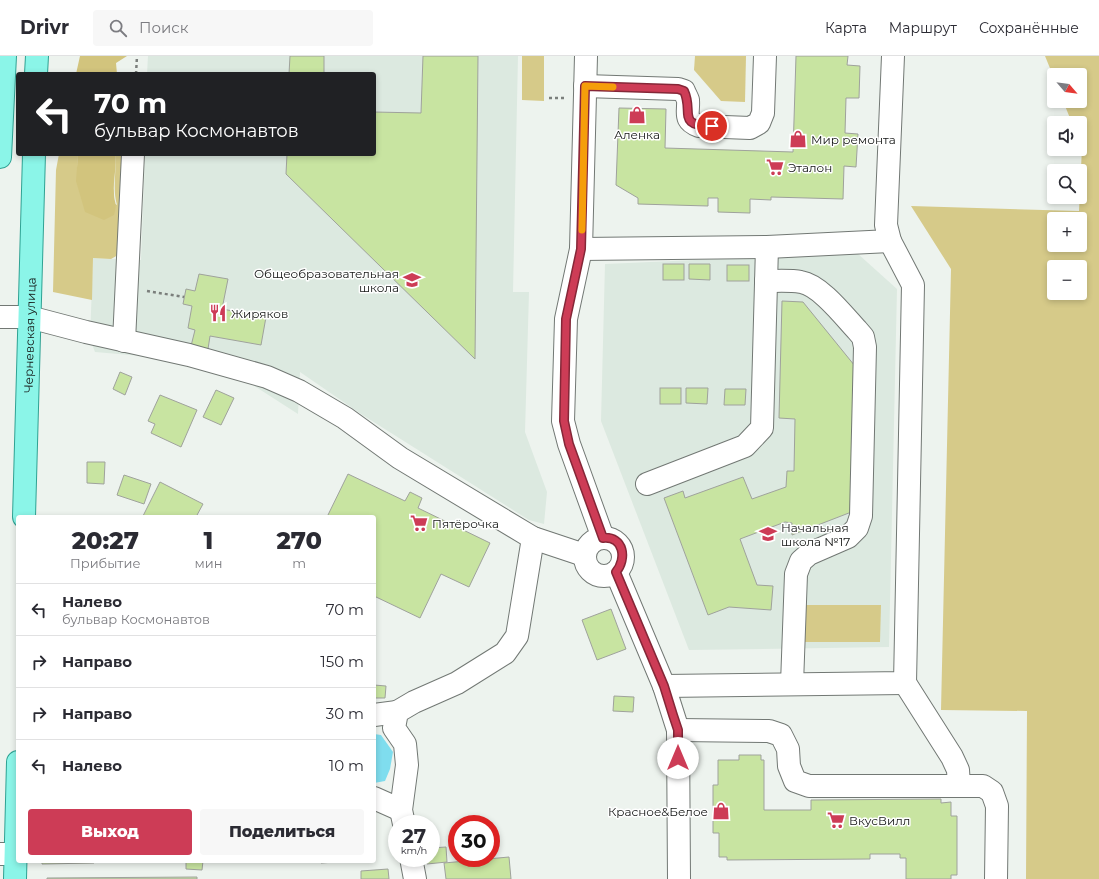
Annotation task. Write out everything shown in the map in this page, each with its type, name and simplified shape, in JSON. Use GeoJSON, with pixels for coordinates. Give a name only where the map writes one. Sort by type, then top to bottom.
{"type":"FeatureCollection","features":[{"type":"Feature","properties":{"kind":"main road"},"geometry":{"type":"LineString","coordinates":[[0,157],[5,56]]}},
{"type":"Feature","properties":{"kind":"main road"},"geometry":{"type":"LineString","coordinates":[[36,72],[37,56]]}},
{"type":"Feature","properties":{"kind":"main road","name":"Черневская улица"},"geometry":{"type":"LineString","coordinates":[[24,515],[34,156]]}},
{"type":"Feature","properties":{"kind":"main road"},"geometry":{"type":"LineString","coordinates":[[15,879],[8,854],[16,780]]}},
{"type":"Feature","properties":{"kind":"street"},"geometry":{"type":"LineString","coordinates":[[586,56],[581,249],[566,319],[564,421],[569,444],[603,538]]}},
{"type":"Feature","properties":{"kind":"street"},"geometry":{"type":"LineString","coordinates":[[585,86],[678,89],[684,91],[688,99],[687,115],[691,123],[699,126],[750,128],[759,123],[763,113],[765,56]]}},
{"type":"Feature","properties":{"kind":"street"},"geometry":{"type":"LineString","coordinates":[[893,56],[886,225],[890,241],[913,285],[905,683],[952,757],[958,770],[959,786]]}},
{"type":"Feature","properties":{"kind":"street"},"geometry":{"type":"LineString","coordinates":[[124,341],[133,156]]}},
{"type":"Feature","properties":{"kind":"street"},"geometry":{"type":"LineString","coordinates":[[581,249],[767,247],[890,241]]}},
{"type":"Feature","properties":{"kind":"street"},"geometry":{"type":"LineString","coordinates":[[647,484],[745,446],[762,428],[767,247]]}},
{"type":"Feature","properties":{"kind":"street"},"geometry":{"type":"LineString","coordinates":[[766,281],[801,282],[810,284],[818,290],[858,330],[863,337],[865,347],[861,516],[857,528],[848,537],[809,554],[801,561],[796,574],[792,684]]}},
{"type":"Feature","properties":{"kind":"street"},"geometry":{"type":"LineString","coordinates":[[0,317],[29,317],[124,341],[189,355],[267,377],[299,391],[345,418],[400,458],[533,538],[584,555]]}},
{"type":"Feature","properties":{"kind":"street"},"geometry":{"type":"LineString","coordinates":[[376,715],[397,712],[414,702],[457,683],[505,653],[517,636],[533,538]]}},
{"type":"Feature","properties":{"kind":"street"},"geometry":{"type":"LineString","coordinates":[[603,538],[614,540],[623,552],[621,567],[609,576],[595,574],[589,569],[585,562],[584,555],[587,548],[592,542],[603,538]]}},
{"type":"Feature","properties":{"kind":"street"},"geometry":{"type":"LineString","coordinates":[[616,572],[664,686],[678,730],[679,879]]}},
{"type":"Feature","properties":{"kind":"street"},"geometry":{"type":"LineString","coordinates":[[664,686],[905,683]]}},
{"type":"Feature","properties":{"kind":"street"},"geometry":{"type":"LineString","coordinates":[[397,712],[394,728],[405,744],[407,765],[403,815]]}},
{"type":"Feature","properties":{"kind":"street"},"geometry":{"type":"LineString","coordinates":[[678,730],[769,731],[781,735],[788,749],[788,766],[795,781],[809,786],[983,786],[992,792],[997,806],[996,879]]}},
{"type":"Feature","properties":{"kind":"street"},"geometry":{"type":"LineString","coordinates":[[376,799],[400,815]]}},
{"type":"Feature","properties":{"kind":"street"},"geometry":{"type":"LineString","coordinates":[[413,867],[415,879]]}},
{"type":"Feature","properties":{"kind":"path"},"geometry":{"type":"LineString","coordinates":[[136,72],[137,56]]}},
{"type":"Feature","properties":{"kind":"path"},"geometry":{"type":"LineString","coordinates":[[127,288],[184,297]]}},
{"type":"Feature","properties":{"kind":"shaded area"},"geometry":{"type":"Polygon","coordinates":[[[80,56],[127,56],[116,63],[117,72],[76,72],[80,56]]]}},
{"type":"Feature","properties":{"kind":"shaded area","name":"Общеобразовательная школа"},"geometry":{"type":"Polygon","coordinates":[[[148,56],[518,56],[513,292],[529,292],[525,432],[547,492],[544,524],[529,520],[361,414],[300,372],[298,414],[253,385],[193,364],[142,356],[95,352],[90,339],[93,258],[141,260],[145,156],[376,156],[376,72],[147,72],[148,56]]]}},
{"type":"Feature","properties":{"kind":"shaded area"},"geometry":{"type":"Polygon","coordinates":[[[522,56],[544,56],[544,101],[522,100],[522,56]]]}},
{"type":"Feature","properties":{"kind":"shaded area"},"geometry":{"type":"Polygon","coordinates":[[[695,56],[746,56],[745,102],[721,101],[694,70],[695,56]]]}},
{"type":"Feature","properties":{"kind":"shaded area"},"geometry":{"type":"Polygon","coordinates":[[[1045,56],[1099,56],[1099,879],[1026,879],[1027,711],[941,710],[951,269],[911,206],[1079,211],[1079,204],[1087,204],[1087,164],[1081,164],[1082,156],[1087,156],[1087,116],[1069,116],[1066,108],[1087,108],[1087,68],[1050,68],[1045,56]]]}},
{"type":"Feature","properties":{"kind":"shaded area"},"geometry":{"type":"Polygon","coordinates":[[[59,156],[78,156],[77,181],[117,205],[115,192],[115,156],[127,156],[118,255],[111,259],[93,258],[92,300],[53,292],[56,170],[59,156]]]}},
{"type":"Feature","properties":{"kind":"shaded area"},"geometry":{"type":"Polygon","coordinates":[[[78,156],[115,156],[114,197],[116,208],[114,215],[104,220],[85,212],[76,181],[78,156]]]}},
{"type":"Feature","properties":{"kind":"shaded area","name":"Начальная школа №17"},"geometry":{"type":"Polygon","coordinates":[[[857,253],[897,289],[889,647],[689,650],[601,421],[605,264],[857,253]]]}},
{"type":"Feature","properties":{"kind":"shaded area"},"geometry":{"type":"Polygon","coordinates":[[[803,605],[881,605],[880,642],[803,642],[803,605]]]}},
{"type":"Feature","properties":{"kind":"water"},"geometry":{"type":"Polygon","coordinates":[[[376,734],[381,735],[393,752],[390,769],[385,781],[376,783],[376,734]]]}},
{"type":"Feature","properties":{"kind":"building"},"geometry":{"type":"Polygon","coordinates":[[[290,56],[324,56],[324,72],[289,72],[290,56]]]}},
{"type":"Feature","properties":{"kind":"building"},"geometry":{"type":"Polygon","coordinates":[[[423,56],[478,56],[475,359],[286,174],[287,156],[376,156],[376,112],[421,113],[423,56]]]}},
{"type":"Feature","properties":{"kind":"building"},"geometry":{"type":"Polygon","coordinates":[[[796,56],[848,56],[847,65],[860,66],[859,98],[846,98],[845,133],[858,134],[856,167],[844,166],[843,199],[771,197],[771,200],[750,199],[750,213],[718,212],[718,198],[708,198],[708,206],[638,204],[638,198],[616,185],[619,108],[666,109],[665,148],[793,152],[796,56]]]}},
{"type":"Feature","properties":{"kind":"building"},"geometry":{"type":"Polygon","coordinates":[[[663,264],[684,264],[684,280],[663,280],[663,264]]]}},
{"type":"Feature","properties":{"kind":"building"},"geometry":{"type":"Polygon","coordinates":[[[689,264],[710,264],[710,280],[689,279],[689,264]]]}},
{"type":"Feature","properties":{"kind":"building"},"geometry":{"type":"Polygon","coordinates":[[[727,265],[749,265],[749,281],[727,281],[727,265]]]}},
{"type":"Feature","properties":{"kind":"building","name":"Жиряков"},"geometry":{"type":"Polygon","coordinates":[[[199,274],[228,279],[222,309],[266,317],[261,345],[210,336],[208,349],[191,346],[195,330],[188,328],[192,306],[183,304],[186,289],[195,291],[199,274]]]}},
{"type":"Feature","properties":{"kind":"building"},"geometry":{"type":"Polygon","coordinates":[[[782,301],[803,302],[859,371],[854,511],[792,535],[792,523],[785,522],[740,539],[757,585],[773,586],[771,610],[729,607],[708,615],[664,498],[683,491],[685,498],[743,477],[752,499],[786,487],[787,471],[794,471],[795,419],[779,418],[782,301]]]}},
{"type":"Feature","properties":{"kind":"building"},"geometry":{"type":"Polygon","coordinates":[[[120,372],[132,377],[125,395],[113,389],[120,372]]]}},
{"type":"Feature","properties":{"kind":"building"},"geometry":{"type":"Polygon","coordinates":[[[660,388],[681,388],[681,404],[660,404],[660,388]]]}},
{"type":"Feature","properties":{"kind":"building"},"geometry":{"type":"Polygon","coordinates":[[[686,388],[708,388],[707,404],[686,403],[686,388]]]}},
{"type":"Feature","properties":{"kind":"building"},"geometry":{"type":"Polygon","coordinates":[[[725,389],[746,389],[745,405],[724,405],[725,389]]]}},
{"type":"Feature","properties":{"kind":"building"},"geometry":{"type":"Polygon","coordinates":[[[216,390],[234,398],[221,425],[203,417],[216,390]]]}},
{"type":"Feature","properties":{"kind":"building"},"geometry":{"type":"Polygon","coordinates":[[[160,395],[197,410],[181,447],[151,433],[155,424],[148,421],[160,395]]]}},
{"type":"Feature","properties":{"kind":"building"},"geometry":{"type":"Polygon","coordinates":[[[87,462],[105,462],[104,484],[87,483],[87,462]]]}},
{"type":"Feature","properties":{"kind":"building"},"geometry":{"type":"Polygon","coordinates":[[[348,474],[405,501],[410,492],[422,498],[418,508],[490,543],[469,587],[441,574],[420,618],[376,597],[376,515],[328,515],[348,474]]]}},
{"type":"Feature","properties":{"kind":"building"},"geometry":{"type":"Polygon","coordinates":[[[124,475],[151,484],[144,504],[117,495],[124,475]]]}},
{"type":"Feature","properties":{"kind":"building"},"geometry":{"type":"Polygon","coordinates":[[[160,482],[203,504],[197,515],[144,515],[160,482]]]}},
{"type":"Feature","properties":{"kind":"building"},"geometry":{"type":"Polygon","coordinates":[[[611,609],[626,649],[597,660],[582,620],[611,609]]]}},
{"type":"Feature","properties":{"kind":"building"},"geometry":{"type":"Polygon","coordinates":[[[376,685],[386,686],[385,698],[376,698],[376,685]]]}},
{"type":"Feature","properties":{"kind":"building"},"geometry":{"type":"Polygon","coordinates":[[[614,696],[634,697],[633,712],[613,711],[614,696]]]}},
{"type":"Feature","properties":{"kind":"building"},"geometry":{"type":"Polygon","coordinates":[[[739,755],[761,755],[761,760],[764,760],[764,810],[811,810],[811,800],[941,799],[941,803],[951,802],[951,816],[957,816],[957,875],[951,875],[951,879],[906,879],[906,858],[900,858],[900,854],[870,854],[870,859],[727,860],[727,857],[719,857],[719,833],[713,833],[713,785],[718,785],[718,760],[739,760],[739,755]]]}},
{"type":"Feature","properties":{"kind":"building"},"geometry":{"type":"Polygon","coordinates":[[[440,847],[446,847],[447,862],[440,863],[440,847]]]}},
{"type":"Feature","properties":{"kind":"building"},"geometry":{"type":"Polygon","coordinates":[[[509,857],[511,879],[446,879],[444,863],[448,863],[448,867],[500,867],[500,858],[509,857]]]}},
{"type":"Feature","properties":{"kind":"building"},"geometry":{"type":"Polygon","coordinates":[[[42,863],[94,863],[42,864],[42,863]]]}},
{"type":"Feature","properties":{"kind":"building"},"geometry":{"type":"Polygon","coordinates":[[[186,863],[203,863],[202,870],[186,869],[186,863]]]}},
{"type":"Feature","properties":{"kind":"building"},"geometry":{"type":"Polygon","coordinates":[[[388,869],[389,879],[361,879],[361,871],[388,869]]]}},
{"type":"Feature","properties":{"kind":"building"},"geometry":{"type":"Polygon","coordinates":[[[197,877],[197,879],[47,879],[47,878],[197,877]]]}},
{"type":"Feature","properties":{"kind":"slow traffic"},"geometry":{"type":"LineString","coordinates":[[582,230],[585,86],[613,87]]}},
{"type":"Feature","properties":{"kind":"place","name":"Аленка"},"geometry":{"type":"Point","coordinates":[637,115]}},
{"type":"Feature","properties":{"kind":"place","name":"Мир ремонта"},"geometry":{"type":"Point","coordinates":[798,139]}},
{"type":"Feature","properties":{"kind":"place","name":"Эталон"},"geometry":{"type":"Point","coordinates":[775,167]}},
{"type":"Feature","properties":{"kind":"place","name":"Общеобразовательная школа"},"geometry":{"type":"Point","coordinates":[412,280]}},
{"type":"Feature","properties":{"kind":"place","name":"Жиряков"},"geometry":{"type":"Point","coordinates":[218,313]}},
{"type":"Feature","properties":{"kind":"place","name":"Пятёрочка"},"geometry":{"type":"Point","coordinates":[419,523]}},
{"type":"Feature","properties":{"kind":"place","name":"Начальная школа №17"},"geometry":{"type":"Point","coordinates":[768,534]}},
{"type":"Feature","properties":{"kind":"place","name":"Красное&Белое"},"geometry":{"type":"Point","coordinates":[721,811]}},
{"type":"Feature","properties":{"kind":"place","name":"ВкусВилл"},"geometry":{"type":"Point","coordinates":[836,820]}},
{"type":"Feature","properties":{"kind":"route"},"geometry":{"type":"LineString","coordinates":[[678,758],[678,730],[664,686],[616,572],[621,567],[623,552],[614,540],[603,538],[569,444],[564,421],[566,319],[581,249],[585,86],[678,89],[684,91],[688,99],[687,115],[691,123],[699,126],[712,126]]}}]}
